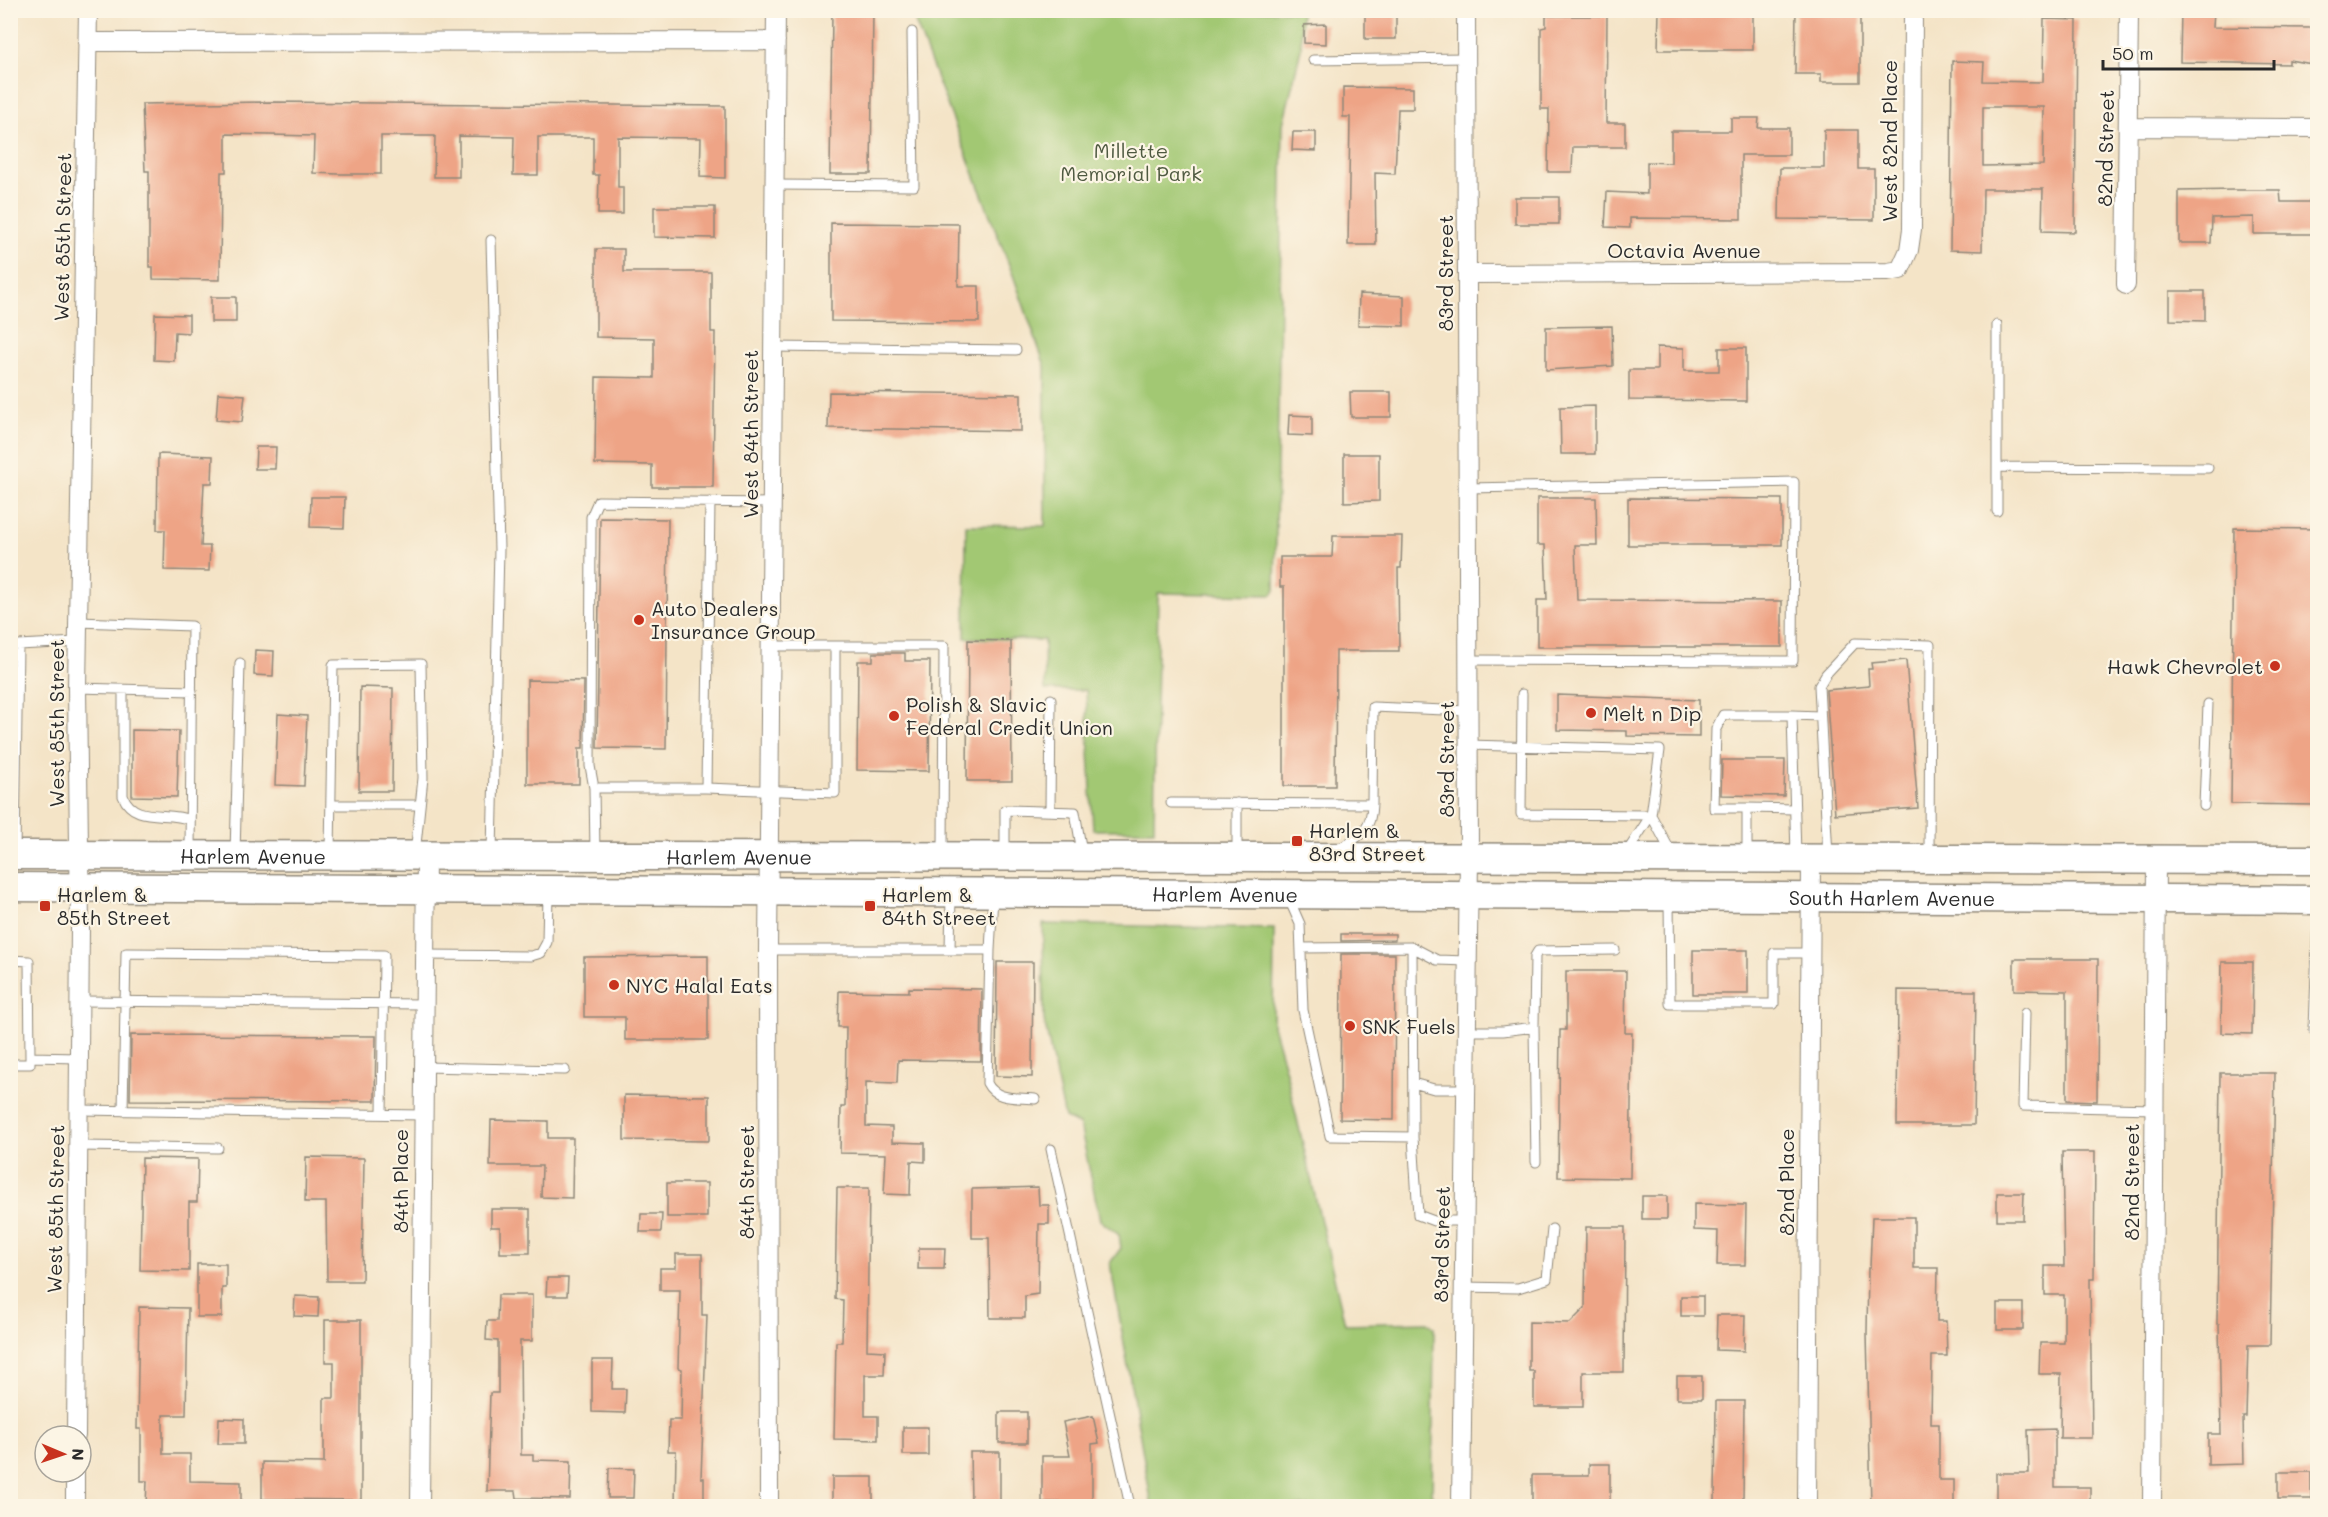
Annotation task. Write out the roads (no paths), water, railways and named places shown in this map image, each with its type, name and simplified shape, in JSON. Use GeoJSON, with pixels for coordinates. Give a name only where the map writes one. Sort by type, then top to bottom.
{"type":"FeatureCollection","features":[{"type":"Feature","properties":{"kind":"main road","name":"Harlem Avenue"},"geometry":{"type":"LineString","coordinates":[[13,855],[595,858],[1469,857]]}},
{"type":"Feature","properties":{"kind":"main road","name":"South Harlem Avenue"},"geometry":{"type":"LineString","coordinates":[[1469,857],[1747,856],[2318,860]]}},
{"type":"Feature","properties":{"kind":"main road","name":"Harlem Avenue"},"geometry":{"type":"LineString","coordinates":[[10,887],[1468,896]]}},
{"type":"Feature","properties":{"kind":"main road","name":"South Harlem Avenue"},"geometry":{"type":"LineString","coordinates":[[1468,896],[2318,900]]}},
{"type":"Feature","properties":{"kind":"street","name":"West 85th Street"},"geometry":{"type":"LineString","coordinates":[[76,1424],[79,1146],[77,688],[88,10]]}},
{"type":"Feature","properties":{"kind":"street","name":"West 84th Street"},"geometry":{"type":"LineString","coordinates":[[769,858],[776,10]]}},
{"type":"Feature","properties":{"kind":"street","name":"83rd Street"},"geometry":{"type":"LineString","coordinates":[[1461,1506],[1465,1031],[1469,857],[1466,10]]}},
{"type":"Feature","properties":{"kind":"street","name":"West 82nd Place"},"geometry":{"type":"LineString","coordinates":[[1900,270],[1909,250],[1912,229],[1913,10]]}},
{"type":"Feature","properties":{"kind":"street","name":"82nd Street"},"geometry":{"type":"LineString","coordinates":[[2126,285],[2129,10]]}},
{"type":"Feature","properties":{"kind":"street"},"geometry":{"type":"LineString","coordinates":[[87,42],[776,41]]}},
{"type":"Feature","properties":{"kind":"street"},"geometry":{"type":"LineString","coordinates":[[2129,127],[2318,128]]}},
{"type":"Feature","properties":{"kind":"street","name":"Octavia Avenue"},"geometry":{"type":"LineString","coordinates":[[1468,274],[1900,270]]}},
{"type":"Feature","properties":{"kind":"street","name":"84th Place"},"geometry":{"type":"LineString","coordinates":[[420,857],[424,890],[420,1506]]}},
{"type":"Feature","properties":{"kind":"street","name":"82nd Place"},"geometry":{"type":"LineString","coordinates":[[1807,1506],[1811,857]]}},
{"type":"Feature","properties":{"kind":"street","name":"84th Street"},"geometry":{"type":"LineString","coordinates":[[769,858],[769,1506]]}},
{"type":"Feature","properties":{"kind":"street","name":"82nd Street"},"geometry":{"type":"LineString","coordinates":[[2152,1506],[2156,859]]}},
{"type":"Feature","properties":{"kind":"street"},"geometry":{"type":"LineString","coordinates":[[75,1484],[75,1506]]}},
{"type":"Feature","properties":{"kind":"lane"},"geometry":{"type":"LineString","coordinates":[[775,185],[914,186],[912,32]]}},
{"type":"Feature","properties":{"kind":"lane"},"geometry":{"type":"LineString","coordinates":[[1313,60],[1466,58]]}},
{"type":"Feature","properties":{"kind":"lane"},"geometry":{"type":"LineString","coordinates":[[491,240],[499,549],[492,857]]}},
{"type":"Feature","properties":{"kind":"lane"},"geometry":{"type":"LineString","coordinates":[[1997,511],[1998,325]]}},
{"type":"Feature","properties":{"kind":"lane"},"geometry":{"type":"LineString","coordinates":[[773,347],[1016,350]]}},
{"type":"Feature","properties":{"kind":"lane"},"geometry":{"type":"LineString","coordinates":[[1997,467],[2208,468]]}},
{"type":"Feature","properties":{"kind":"lane"},"geometry":{"type":"LineString","coordinates":[[1467,660],[1793,661],[1794,482],[1468,488]]}},
{"type":"Feature","properties":{"kind":"lane"},"geometry":{"type":"LineString","coordinates":[[595,858],[594,788],[590,766],[591,516],[598,501],[772,503]]}},
{"type":"Feature","properties":{"kind":"lane"},"geometry":{"type":"LineString","coordinates":[[706,788],[710,502]]}},
{"type":"Feature","properties":{"kind":"lane"},"geometry":{"type":"LineString","coordinates":[[78,622],[192,626],[190,856]]}},
{"type":"Feature","properties":{"kind":"lane"},"geometry":{"type":"LineString","coordinates":[[13,855],[14,644],[78,642]]}},
{"type":"Feature","properties":{"kind":"lane"},"geometry":{"type":"LineString","coordinates":[[1811,857],[1820,716],[1819,686],[1826,674],[1855,643],[1930,645],[1929,858]]}},
{"type":"Feature","properties":{"kind":"lane"},"geometry":{"type":"LineString","coordinates":[[771,646],[944,646],[943,858]]}},
{"type":"Feature","properties":{"kind":"lane"},"geometry":{"type":"LineString","coordinates":[[594,788],[770,789],[835,793],[835,646]]}},
{"type":"Feature","properties":{"kind":"lane"},"geometry":{"type":"LineString","coordinates":[[235,856],[240,663]]}},
{"type":"Feature","properties":{"kind":"lane"},"geometry":{"type":"LineString","coordinates":[[330,856],[333,665],[421,664],[423,778],[420,805],[420,857]]}},
{"type":"Feature","properties":{"kind":"lane"},"geometry":{"type":"LineString","coordinates":[[77,688],[192,691]]}},
{"type":"Feature","properties":{"kind":"lane"},"geometry":{"type":"LineString","coordinates":[[123,689],[123,796],[126,803],[132,810],[149,815],[181,816],[190,820]]}},
{"type":"Feature","properties":{"kind":"lane"},"geometry":{"type":"LineString","coordinates":[[1522,694],[1521,814],[1651,815]]}},
{"type":"Feature","properties":{"kind":"lane"},"geometry":{"type":"LineString","coordinates":[[1050,811],[1051,699]]}},
{"type":"Feature","properties":{"kind":"lane"},"geometry":{"type":"LineString","coordinates":[[2204,806],[2208,704]]}},
{"type":"Feature","properties":{"kind":"lane"},"geometry":{"type":"LineString","coordinates":[[1328,857],[1362,836],[1371,819],[1373,707],[1468,711]]}},
{"type":"Feature","properties":{"kind":"lane"},"geometry":{"type":"LineString","coordinates":[[1794,809],[1714,808],[1716,729],[1723,715],[1820,716]]}},
{"type":"Feature","properties":{"kind":"lane"},"geometry":{"type":"LineString","coordinates":[[1792,715],[1794,809],[1811,857]]}},
{"type":"Feature","properties":{"kind":"lane"},"geometry":{"type":"LineString","coordinates":[[1468,745],[1660,750],[1651,815],[1624,856]]}},
{"type":"Feature","properties":{"kind":"lane"},"geometry":{"type":"LineString","coordinates":[[1171,803],[1372,804]]}},
{"type":"Feature","properties":{"kind":"lane"},"geometry":{"type":"LineString","coordinates":[[1237,803],[1237,857]]}},
{"type":"Feature","properties":{"kind":"lane"},"geometry":{"type":"LineString","coordinates":[[332,806],[420,805]]}},
{"type":"Feature","properties":{"kind":"lane"},"geometry":{"type":"LineString","coordinates":[[1747,808],[1747,856]]}},
{"type":"Feature","properties":{"kind":"lane"},"geometry":{"type":"LineString","coordinates":[[1004,857],[1005,810],[1075,812],[1083,857]]}},
{"type":"Feature","properties":{"kind":"lane"},"geometry":{"type":"LineString","coordinates":[[1651,815],[1674,856]]}},
{"type":"Feature","properties":{"kind":"lane"},"geometry":{"type":"LineString","coordinates":[[424,955],[531,956],[541,953],[547,942],[548,891]]}},
{"type":"Feature","properties":{"kind":"lane"},"geometry":{"type":"LineString","coordinates":[[950,950],[951,893]]}},
{"type":"Feature","properties":{"kind":"lane"},"geometry":{"type":"LineString","coordinates":[[993,893],[987,1083],[992,1092],[999,1096],[1035,1099]]}},
{"type":"Feature","properties":{"kind":"lane"},"geometry":{"type":"LineString","coordinates":[[1287,894],[1300,924],[1303,1010],[1330,1136],[1413,1137]]}},
{"type":"Feature","properties":{"kind":"lane"},"geometry":{"type":"LineString","coordinates":[[1669,897],[1670,1004],[1774,1004],[1774,953],[1810,953]]}},
{"type":"Feature","properties":{"kind":"lane"},"geometry":{"type":"LineString","coordinates":[[2314,1030],[2318,915]]}},
{"type":"Feature","properties":{"kind":"lane"},"geometry":{"type":"LineString","coordinates":[[1301,948],[1412,947],[1437,960],[1467,961]]}},
{"type":"Feature","properties":{"kind":"lane"},"geometry":{"type":"LineString","coordinates":[[1412,947],[1413,1137],[1418,1215],[1434,1221],[1464,1221]]}},
{"type":"Feature","properties":{"kind":"lane"},"geometry":{"type":"LineString","coordinates":[[768,950],[990,950]]}},
{"type":"Feature","properties":{"kind":"lane"},"geometry":{"type":"LineString","coordinates":[[1536,1162],[1535,956],[1538,951],[1615,950]]}},
{"type":"Feature","properties":{"kind":"lane"},"geometry":{"type":"LineString","coordinates":[[123,1111],[126,953],[384,955],[382,1114]]}},
{"type":"Feature","properties":{"kind":"lane"},"geometry":{"type":"LineString","coordinates":[[10,960],[29,961],[30,1058],[30,1064],[10,1064]]}},
{"type":"Feature","properties":{"kind":"lane"},"geometry":{"type":"LineString","coordinates":[[79,1001],[424,1004]]}},
{"type":"Feature","properties":{"kind":"lane"},"geometry":{"type":"LineString","coordinates":[[2025,1013],[2023,1106],[2154,1109]]}},
{"type":"Feature","properties":{"kind":"lane"},"geometry":{"type":"LineString","coordinates":[[1465,1031],[1503,1031],[1534,1027]]}},
{"type":"Feature","properties":{"kind":"lane"},"geometry":{"type":"LineString","coordinates":[[30,1058],[79,1058]]}},
{"type":"Feature","properties":{"kind":"lane"},"geometry":{"type":"LineString","coordinates":[[423,1067],[565,1070]]}},
{"type":"Feature","properties":{"kind":"lane"},"geometry":{"type":"LineString","coordinates":[[1413,1083],[1434,1089],[1465,1089]]}},
{"type":"Feature","properties":{"kind":"lane"},"geometry":{"type":"LineString","coordinates":[[79,1110],[423,1115]]}},
{"type":"Feature","properties":{"kind":"lane"},"geometry":{"type":"LineString","coordinates":[[79,1146],[218,1148]]}},
{"type":"Feature","properties":{"kind":"lane"},"geometry":{"type":"LineString","coordinates":[[1051,1149],[1130,1506]]}},
{"type":"Feature","properties":{"kind":"lane"},"geometry":{"type":"LineString","coordinates":[[1462,1287],[1518,1288],[1547,1280],[1552,1229]]}},
{"type":"Feature","properties":{"kind":"place","name":"Auto Dealers Insurance Group"},"geometry":{"type":"Point","coordinates":[639,620]}},
{"type":"Feature","properties":{"kind":"place","name":"Hawk Chevrolet"},"geometry":{"type":"Point","coordinates":[2275,666]}},
{"type":"Feature","properties":{"kind":"place","name":"Melt n Dip"},"geometry":{"type":"Point","coordinates":[1591,713]}},
{"type":"Feature","properties":{"kind":"place","name":"Polish & Slavic Federal Credit Union"},"geometry":{"type":"Point","coordinates":[894,716]}},
{"type":"Feature","properties":{"kind":"place","name":"Harlem & 83rd Street"},"geometry":{"type":"Point","coordinates":[1297,841]}},
{"type":"Feature","properties":{"kind":"place","name":"Harlem & 85th Street"},"geometry":{"type":"Point","coordinates":[45,906]}},
{"type":"Feature","properties":{"kind":"place","name":"Harlem & 84th Street"},"geometry":{"type":"Point","coordinates":[870,906]}},
{"type":"Feature","properties":{"kind":"place","name":"NYC Halal Eats"},"geometry":{"type":"Point","coordinates":[614,985]}},
{"type":"Feature","properties":{"kind":"place","name":"SNK Fuels"},"geometry":{"type":"Point","coordinates":[1350,1026]}},
{"type":"Feature","properties":{"kind":"park label","name":"Millette Memorial Park"},"geometry":{"type":"Point","coordinates":[1131,162]}}]}
